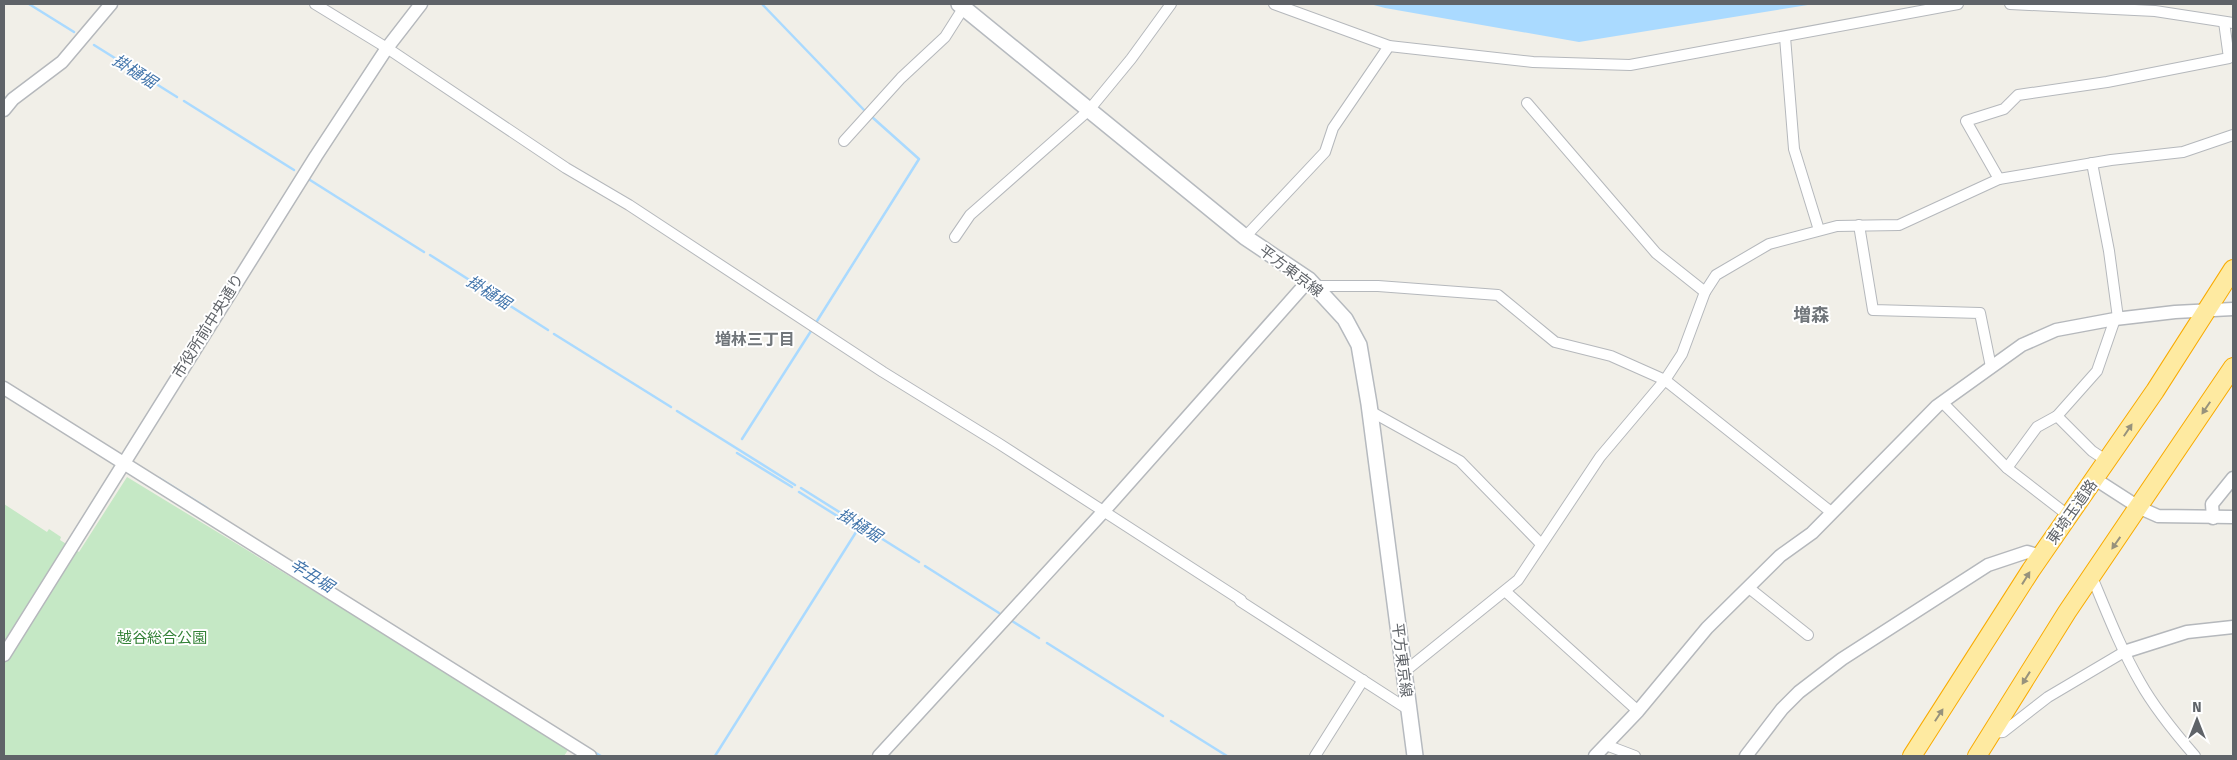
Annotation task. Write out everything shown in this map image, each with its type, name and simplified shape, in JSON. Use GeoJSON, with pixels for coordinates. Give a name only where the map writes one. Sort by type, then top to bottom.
{"type":"FeatureCollection","features":[{"type":"Feature","properties":{"kind":"highway","name":"東埼玉道路"},"geometry":{"type":"LineString","coordinates":[[1912,756],[2041,556],[2095,479],[2233,269]]}},
{"type":"Feature","properties":{"kind":"highway"},"geometry":{"type":"LineString","coordinates":[[1977,756],[2092,577],[2233,367]]}},
{"type":"Feature","properties":{"kind":"main road","name":"平方東京線"},"geometry":{"type":"LineString","coordinates":[[961,5],[1245,237],[1312,283],[1345,319],[1359,345],[1370,411],[1415,756]]}},
{"type":"Feature","properties":{"kind":"street"},"geometry":{"type":"LineString","coordinates":[[4,110],[14,99],[62,62],[111,4]]}},
{"type":"Feature","properties":{"kind":"street"},"geometry":{"type":"LineString","coordinates":[[315,4],[387,48],[566,168],[629,205],[883,372],[998,443],[1409,710]]}},
{"type":"Feature","properties":{"kind":"street","name":"市役所前中央通り"},"geometry":{"type":"LineString","coordinates":[[4,655],[316,156],[387,48],[421,4]]}},
{"type":"Feature","properties":{"kind":"street"},"geometry":{"type":"LineString","coordinates":[[955,237],[970,215],[1089,110],[1131,58],[1170,4]]}},
{"type":"Feature","properties":{"kind":"street"},"geometry":{"type":"LineString","coordinates":[[1274,4],[1389,46],[1533,62],[1630,65],[1958,4]]}},
{"type":"Feature","properties":{"kind":"street"},"geometry":{"type":"LineString","coordinates":[[1999,179],[1966,121],[2004,109],[2018,95],[2107,82],[2229,58],[2228,22],[2155,11],[2010,4]]}},
{"type":"Feature","properties":{"kind":"street"},"geometry":{"type":"LineString","coordinates":[[844,141],[901,78],[944,37],[961,5]]}},
{"type":"Feature","properties":{"kind":"street"},"geometry":{"type":"LineString","coordinates":[[1785,37],[1794,149],[1819,230]]}},
{"type":"Feature","properties":{"kind":"street"},"geometry":{"type":"LineString","coordinates":[[1245,237],[1325,152],[1333,128],[1389,46]]}},
{"type":"Feature","properties":{"kind":"street"},"geometry":{"type":"LineString","coordinates":[[1527,103],[1656,253],[1705,292]]}},
{"type":"Feature","properties":{"kind":"street"},"geometry":{"type":"LineString","coordinates":[[1404,672],[1518,580],[1600,458],[1665,380],[1682,354],[1705,292],[1716,275],[1769,244],[1837,226],[1899,225],[1999,179],[2092,163],[2183,152],[2233,136]]}},
{"type":"Feature","properties":{"kind":"street"},"geometry":{"type":"LineString","coordinates":[[2007,468],[2037,428],[2057,416],[2097,372],[2116,319],[2109,251],[2092,163]]}},
{"type":"Feature","properties":{"kind":"street"},"geometry":{"type":"LineString","coordinates":[[1859,225],[1872,310],[1980,313],[1991,367]]}},
{"type":"Feature","properties":{"kind":"street"},"geometry":{"type":"LineString","coordinates":[[879,756],[1312,283],[1498,295],[1555,342],[1610,356],[1665,380],[1831,512]]}},
{"type":"Feature","properties":{"kind":"street"},"geometry":{"type":"LineString","coordinates":[[1595,756],[1638,711],[1707,628],[1780,556],[1812,533],[1942,402],[2022,345],[2056,330],[2116,319],[2233,309]]}},
{"type":"Feature","properties":{"kind":"street"},"geometry":{"type":"LineString","coordinates":[[4,388],[590,756]]}},
{"type":"Feature","properties":{"kind":"street"},"geometry":{"type":"LineString","coordinates":[[1942,402],[2007,468],[2069,516]]}},
{"type":"Feature","properties":{"kind":"street"},"geometry":{"type":"LineString","coordinates":[[1370,411],[1460,461],[1541,544]]}},
{"type":"Feature","properties":{"kind":"street"},"geometry":{"type":"LineString","coordinates":[[2057,416],[2092,451],[2107,461]]}},
{"type":"Feature","properties":{"kind":"street"},"geometry":{"type":"LineString","coordinates":[[2213,518],[2212,504],[2233,478]]}},
{"type":"Feature","properties":{"kind":"street"},"geometry":{"type":"LineString","coordinates":[[2095,479],[2140,508],[2158,516],[2233,517]]}},
{"type":"Feature","properties":{"kind":"street"},"geometry":{"type":"LineString","coordinates":[[1746,756],[1782,709],[1799,692],[1842,659],[1988,565],[2027,552],[2041,556]]}},
{"type":"Feature","properties":{"kind":"street"},"geometry":{"type":"LineString","coordinates":[[2092,577],[2124,652],[2154,705],[2195,756]]}},
{"type":"Feature","properties":{"kind":"street"},"geometry":{"type":"LineString","coordinates":[[1749,588],[1808,635]]}},
{"type":"Feature","properties":{"kind":"street"},"geometry":{"type":"LineString","coordinates":[[1505,591],[1638,711]]}},
{"type":"Feature","properties":{"kind":"street"},"geometry":{"type":"LineString","coordinates":[[1991,733],[2002,732],[2048,697],[2124,652],[2187,632],[2233,627]]}},
{"type":"Feature","properties":{"kind":"street"},"geometry":{"type":"LineString","coordinates":[[1315,756],[1363,680]]}},
{"type":"Feature","properties":{"kind":"street"},"geometry":{"type":"LineString","coordinates":[[1606,745],[1635,756]]}},
{"type":"Feature","properties":{"kind":"green space","name":"越谷総合公園"},"geometry":{"type":"Polygon","coordinates":[[[127,477],[570,747],[564,756],[4,756],[4,504],[47,532],[49,529],[61,537],[60,540],[79,552],[127,477]]]}},
{"type":"Feature","properties":{"kind":"water"},"geometry":{"type":"Polygon","coordinates":[[[1370,4],[1814,4],[1579,42],[1370,4]]]}},
{"type":"Feature","properties":{"kind":"waterway","name":"掛樋堀"},"geometry":{"type":"LineString","coordinates":[[29,4],[74,32]]}},
{"type":"Feature","properties":{"kind":"waterway"},"geometry":{"type":"LineString","coordinates":[[762,4],[864,110]]}},
{"type":"Feature","properties":{"kind":"waterway","name":"掛樋堀"},"geometry":{"type":"LineString","coordinates":[[94,45],[177,97]]}},
{"type":"Feature","properties":{"kind":"waterway","name":"掛樋堀"},"geometry":{"type":"LineString","coordinates":[[184,101],[294,170]]}},
{"type":"Feature","properties":{"kind":"waterway"},"geometry":{"type":"LineString","coordinates":[[817,321],[919,159],[872,117]]}},
{"type":"Feature","properties":{"kind":"waterway","name":"掛樋堀"},"geometry":{"type":"LineString","coordinates":[[310,180],[424,252]]}},
{"type":"Feature","properties":{"kind":"waterway","name":"掛樋堀"},"geometry":{"type":"LineString","coordinates":[[430,255],[548,330]]}},
{"type":"Feature","properties":{"kind":"waterway"},"geometry":{"type":"LineString","coordinates":[[742,439],[811,331]]}},
{"type":"Feature","properties":{"kind":"waterway","name":"掛樋堀"},"geometry":{"type":"LineString","coordinates":[[554,334],[671,407]]}},
{"type":"Feature","properties":{"kind":"waterway","name":"掛樋堀"},"geometry":{"type":"LineString","coordinates":[[677,411],[795,485]]}},
{"type":"Feature","properties":{"kind":"waterway","name":"掛樋堀"},"geometry":{"type":"LineString","coordinates":[[737,453],[792,487]]}},
{"type":"Feature","properties":{"kind":"waterway","name":"辛丑堀"},"geometry":{"type":"LineString","coordinates":[[159,478],[207,508]]}},
{"type":"Feature","properties":{"kind":"waterway","name":"掛樋堀"},"geometry":{"type":"LineString","coordinates":[[801,488],[919,562]]}},
{"type":"Feature","properties":{"kind":"waterway"},"geometry":{"type":"LineString","coordinates":[[715,756],[858,529],[799,492]]}},
{"type":"Feature","properties":{"kind":"waterway","name":"掛樋堀"},"geometry":{"type":"LineString","coordinates":[[925,566],[999,613]]}},
{"type":"Feature","properties":{"kind":"waterway","name":"掛樋堀"},"geometry":{"type":"LineString","coordinates":[[1012,621],[1039,638]]}},
{"type":"Feature","properties":{"kind":"waterway","name":"掛樋堀"},"geometry":{"type":"LineString","coordinates":[[1047,643],[1163,716]]}},
{"type":"Feature","properties":{"kind":"waterway","name":"掛樋堀"},"geometry":{"type":"LineString","coordinates":[[1171,721],[1227,756]]}},
{"type":"Feature","properties":{"kind":"waterway","name":"辛丑堀"},"geometry":{"type":"LineString","coordinates":[[594,752],[601,756]]}},
{"type":"Feature","properties":{"kind":"district","name":"増森"},"geometry":{"type":"Point","coordinates":[1811,315]}},
{"type":"Feature","properties":{"kind":"district","name":"増林三丁目"},"geometry":{"type":"Point","coordinates":[755,339]}}]}
